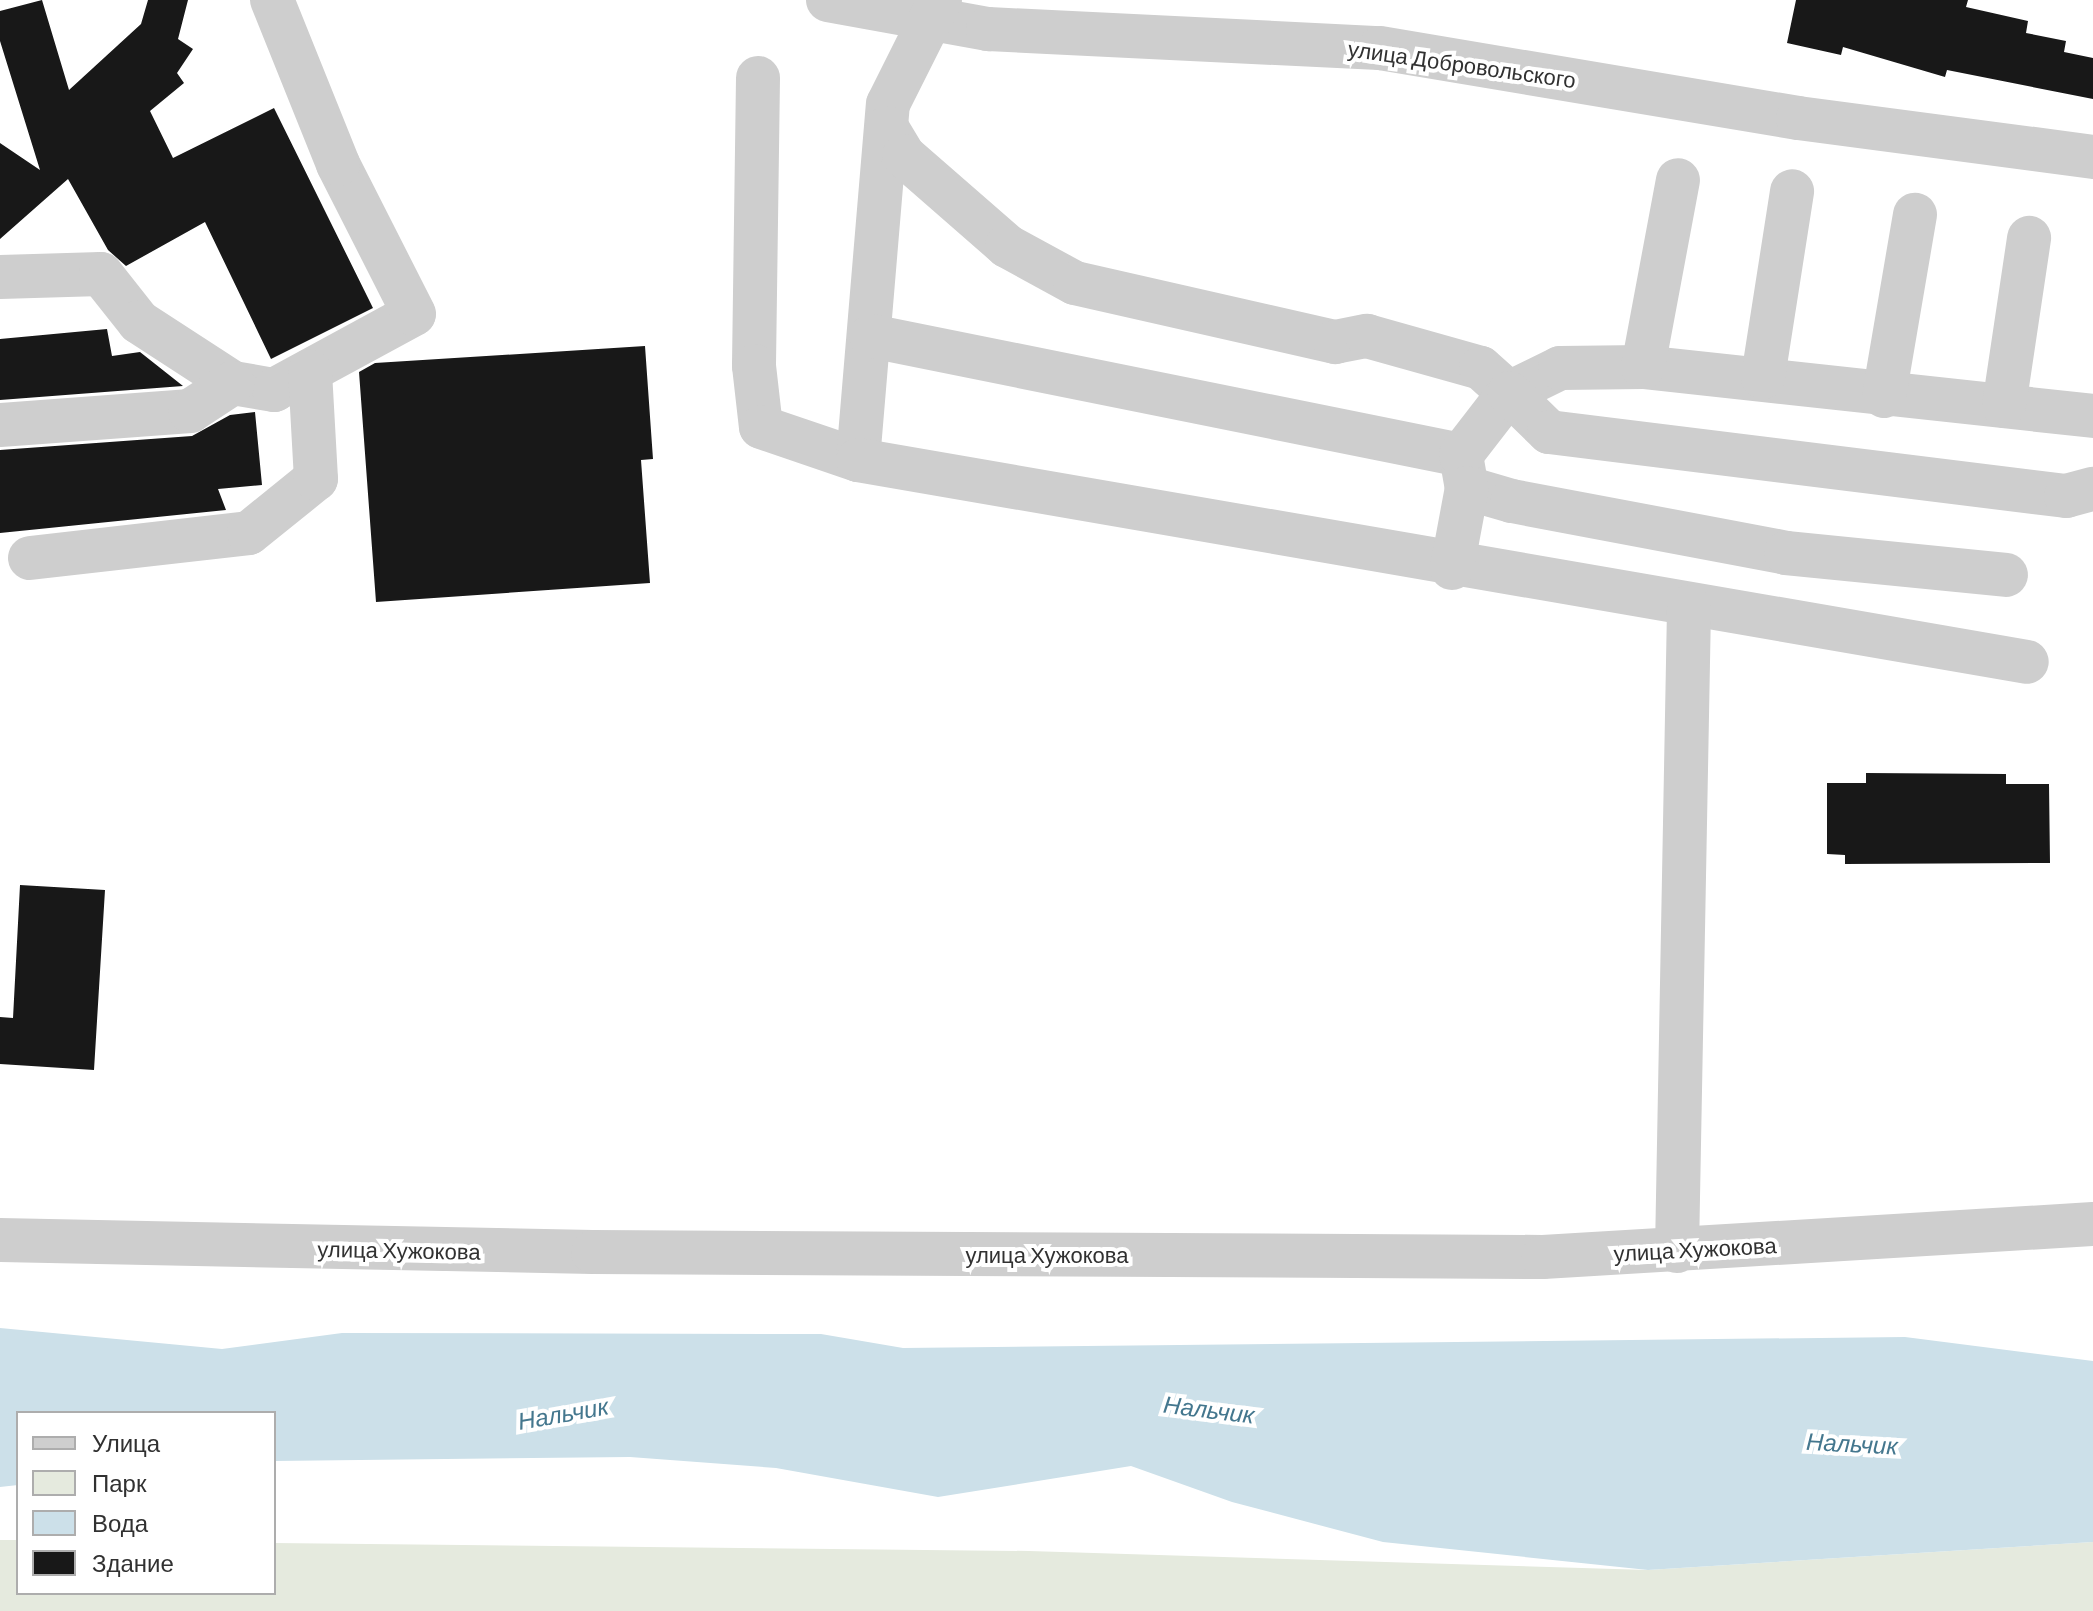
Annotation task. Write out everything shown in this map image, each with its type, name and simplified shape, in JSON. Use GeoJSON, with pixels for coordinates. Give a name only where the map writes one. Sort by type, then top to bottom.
{"type":"FeatureCollection","features":[{"type":"Feature","properties":{"kind":"street"},"geometry":{"type":"LineString","coordinates":[[0,277],[101,274],[139,322],[233,383],[274,390],[414,314],[338,164],[272,0]]}},
{"type":"Feature","properties":{"kind":"street","name":"улица Добровольского"},"geometry":{"type":"LineString","coordinates":[[828,0],[937,10],[988,29],[1380,48],[1798,118],[2093,157]]}},
{"type":"Feature","properties":{"kind":"street"},"geometry":{"type":"LineString","coordinates":[[858,460],[887,128],[900,71],[937,10]]}},
{"type":"Feature","properties":{"kind":"street"},"geometry":{"type":"LineString","coordinates":[[758,78],[754,366],[761,427],[858,460],[1452,568],[2027,662]]}},
{"type":"Feature","properties":{"kind":"street"},"geometry":{"type":"LineString","coordinates":[[887,128],[904,156],[1007,246],[1075,283],[1335,342],[1367,336],[1481,368],[1549,432],[2066,496],[2089,481]]}},
{"type":"Feature","properties":{"kind":"street"},"geometry":{"type":"LineString","coordinates":[[1643,367],[1678,180]]}},
{"type":"Feature","properties":{"kind":"street"},"geometry":{"type":"LineString","coordinates":[[1763,377],[1792,191]]}},
{"type":"Feature","properties":{"kind":"street"},"geometry":{"type":"LineString","coordinates":[[1884,396],[1915,215]]}},
{"type":"Feature","properties":{"kind":"street"},"geometry":{"type":"LineString","coordinates":[[2004,406],[2029,238]]}},
{"type":"Feature","properties":{"kind":"street"},"geometry":{"type":"LineString","coordinates":[[871,336],[1464,471],[1786,553],[2006,575]]}},
{"type":"Feature","properties":{"kind":"street"},"geometry":{"type":"LineString","coordinates":[[1452,568],[1464,471],[1509,393],[1560,368],[1643,367],[1763,377],[1884,396],[2093,416]]}},
{"type":"Feature","properties":{"kind":"street"},"geometry":{"type":"LineString","coordinates":[[30,558],[249,533],[316,479],[310,371]]}},
{"type":"Feature","properties":{"kind":"street"},"geometry":{"type":"LineString","coordinates":[[0,425],[190,411],[233,383]]}},
{"type":"Feature","properties":{"kind":"street"},"geometry":{"type":"LineString","coordinates":[[1677,1251],[1689,607]]}},
{"type":"Feature","properties":{"kind":"street","name":"улица Хужокова"},"geometry":{"type":"LineString","coordinates":[[0,1240],[907,1255],[1677,1251],[2093,1224]]}},
{"type":"Feature","properties":{"kind":"green space"},"geometry":{"type":"Polygon","coordinates":[[[0,1540],[16,1540],[16,1595],[276,1595],[276,1543],[1029,1551],[1648,1570],[2093,1542],[2093,1611],[0,1611],[0,1540]]]}},
{"type":"Feature","properties":{"kind":"water","name":"Нальчик"},"geometry":{"type":"Polygon","coordinates":[[[0,1328],[222,1349],[342,1333],[821,1334],[903,1348],[1905,1337],[2093,1361],[2093,1542],[1648,1570],[1383,1542],[1232,1502],[1131,1466],[938,1497],[776,1468],[630,1457],[276,1461],[276,1411],[16,1411],[16,1485],[0,1487],[0,1328]]]}},
{"type":"Feature","properties":{"kind":"building"},"geometry":{"type":"Polygon","coordinates":[[[42,0],[69,90],[141,24],[148,0],[188,0],[178,39],[193,49],[177,73],[184,83],[150,111],[173,158],[274,108],[373,308],[271,359],[205,222],[126,266],[108,250],[68,179],[0,239],[0,143],[40,170],[0,41],[0,11],[42,0]]]}},
{"type":"Feature","properties":{"kind":"building"},"geometry":{"type":"Polygon","coordinates":[[[1796,0],[1968,0],[1966,7],[2028,21],[2026,33],[2066,41],[2064,52],[2093,58],[2093,99],[1947,70],[1945,77],[1843,47],[1841,55],[1787,43],[1796,0]]]}},
{"type":"Feature","properties":{"kind":"building"},"geometry":{"type":"Polygon","coordinates":[[[107,329],[112,356],[140,352],[183,386],[0,400],[0,339],[107,329]]]}},
{"type":"Feature","properties":{"kind":"building"},"geometry":{"type":"Polygon","coordinates":[[[645,346],[653,459],[641,460],[650,583],[376,602],[359,372],[375,363],[645,346]]]}},
{"type":"Feature","properties":{"kind":"building"},"geometry":{"type":"Polygon","coordinates":[[[255,412],[262,485],[218,489],[226,510],[0,533],[0,450],[192,436],[230,415],[255,412]]]}},
{"type":"Feature","properties":{"kind":"building"},"geometry":{"type":"Polygon","coordinates":[[[1866,773],[2006,774],[2006,784],[2049,784],[2050,863],[1845,864],[1845,855],[1827,854],[1827,783],[1866,783],[1866,773]]]}},
{"type":"Feature","properties":{"kind":"building"},"geometry":{"type":"Polygon","coordinates":[[[20,885],[105,890],[94,1070],[0,1064],[0,1017],[13,1018],[20,885]]]}}]}
